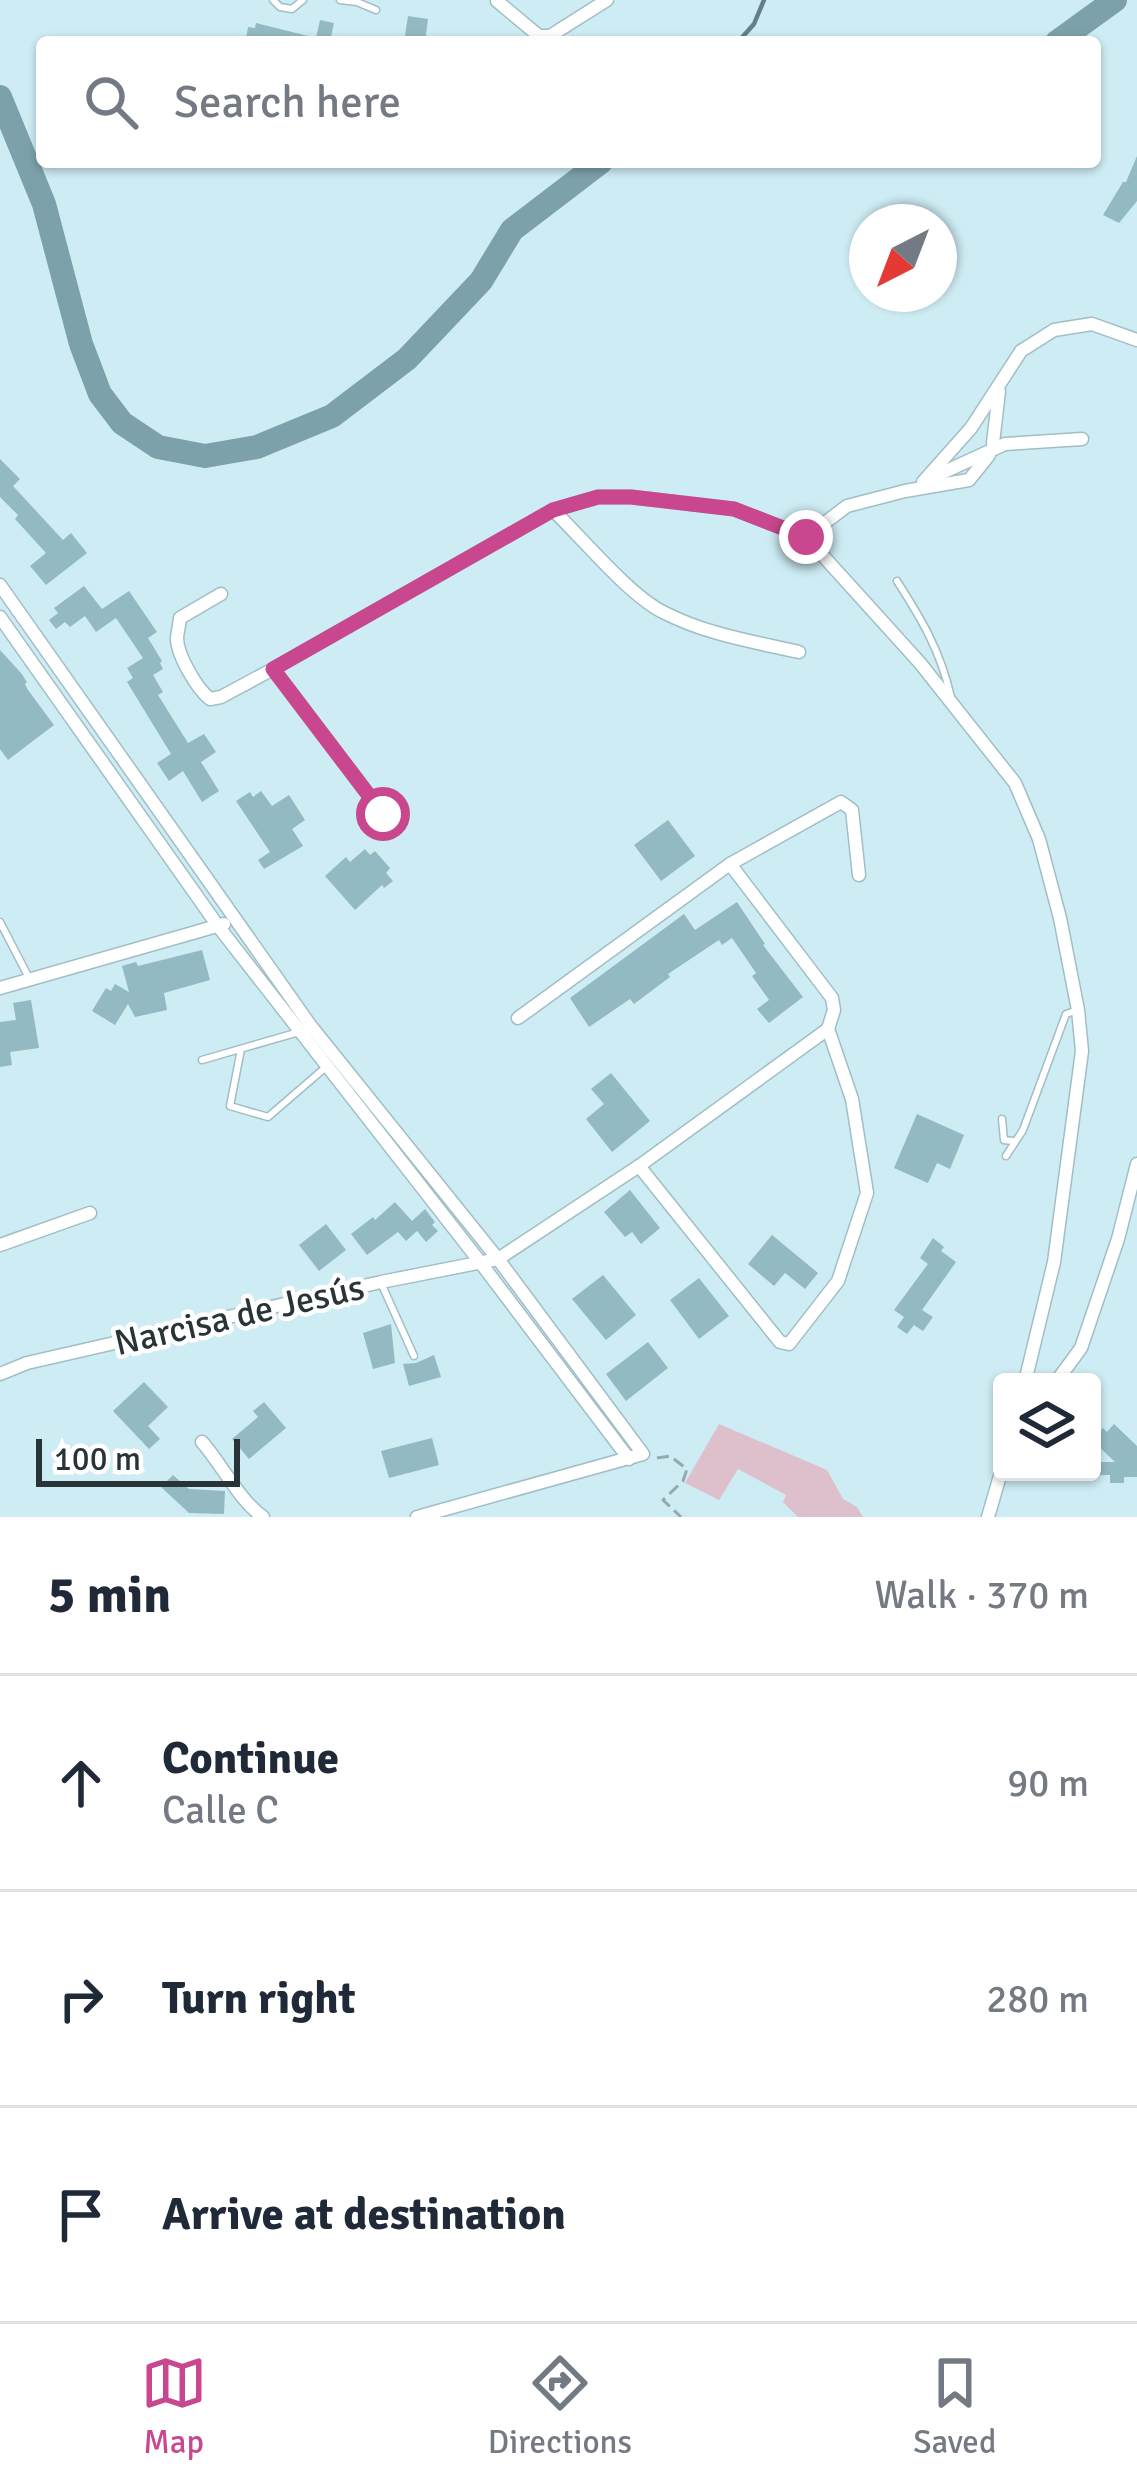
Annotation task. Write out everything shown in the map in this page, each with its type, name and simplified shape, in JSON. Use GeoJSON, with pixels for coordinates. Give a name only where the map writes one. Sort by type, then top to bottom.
{"type":"FeatureCollection","features":[{"type":"Feature","properties":{"kind":"street"},"geometry":{"type":"LineString","coordinates":[[497,1],[539,36],[550,36],[608,0]]}},
{"type":"Feature","properties":{"kind":"street"},"geometry":{"type":"LineString","coordinates":[[923,482],[971,428],[1021,351],[1054,330],[1092,324],[1137,340]]}},
{"type":"Feature","properties":{"kind":"street"},"geometry":{"type":"LineString","coordinates":[[806,537],[847,506],[969,480],[991,449],[999,390]]}},
{"type":"Feature","properties":{"kind":"street"},"geometry":{"type":"LineString","coordinates":[[905,491],[1004,444],[1082,439]]}},
{"type":"Feature","properties":{"kind":"street"},"geometry":{"type":"LineString","coordinates":[[221,595],[180,618],[176,637],[199,690],[211,699],[273,669],[553,510],[598,497],[734,509],[806,537],[952,701],[1015,783],[1039,839],[1060,918],[1082,1052],[1054,1262],[1027,1373]]}},
{"type":"Feature","properties":{"kind":"street"},"geometry":{"type":"LineString","coordinates":[[553,510],[664,613],[723,634],[799,652]]}},
{"type":"Feature","properties":{"kind":"street"},"geometry":{"type":"LineString","coordinates":[[0,585],[234,920],[326,1067],[636,1456]]}},
{"type":"Feature","properties":{"kind":"street"},"geometry":{"type":"LineString","coordinates":[[0,617],[218,926],[497,1258],[636,1456]]}},
{"type":"Feature","properties":{"kind":"street"},"geometry":{"type":"LineString","coordinates":[[273,669],[383,814]]}},
{"type":"Feature","properties":{"kind":"street"},"geometry":{"type":"LineString","coordinates":[[518,1018],[730,864],[841,802],[852,810],[859,875]]}},
{"type":"Feature","properties":{"kind":"street"},"geometry":{"type":"LineString","coordinates":[[639,1166],[780,1342],[789,1345],[838,1281],[867,1193],[852,1099],[828,1029],[832,998],[730,864]]}},
{"type":"Feature","properties":{"kind":"street"},"geometry":{"type":"LineString","coordinates":[[0,988],[234,920]]}},
{"type":"Feature","properties":{"kind":"street","name":"Narcisa de Jesús"},"geometry":{"type":"LineString","coordinates":[[0,1374],[27,1363],[497,1258],[639,1166],[828,1029]]}},
{"type":"Feature","properties":{"kind":"street"},"geometry":{"type":"LineString","coordinates":[[1063,1373],[1081,1348],[1118,1239],[1137,1163]]}},
{"type":"Feature","properties":{"kind":"street"},"geometry":{"type":"LineString","coordinates":[[0,1245],[90,1213]]}},
{"type":"Feature","properties":{"kind":"street"},"geometry":{"type":"LineString","coordinates":[[202,1442],[249,1507],[263,1517]]}},
{"type":"Feature","properties":{"kind":"street"},"geometry":{"type":"LineString","coordinates":[[417,1517],[636,1456]]}},
{"type":"Feature","properties":{"kind":"street"},"geometry":{"type":"LineString","coordinates":[[988,1517],[998,1481]]}},
{"type":"Feature","properties":{"kind":"lane"},"geometry":{"type":"LineString","coordinates":[[273,0],[292,9],[303,0]]}},
{"type":"Feature","properties":{"kind":"lane"},"geometry":{"type":"LineString","coordinates":[[340,0],[376,10]]}},
{"type":"Feature","properties":{"kind":"lane"},"geometry":{"type":"LineString","coordinates":[[897,580],[931,634],[952,701]]}},
{"type":"Feature","properties":{"kind":"lane"},"geometry":{"type":"LineString","coordinates":[[0,922],[29,980]]}},
{"type":"Feature","properties":{"kind":"lane"},"geometry":{"type":"LineString","coordinates":[[1006,1156],[1023,1130],[1066,1014],[1078,1010]]}},
{"type":"Feature","properties":{"kind":"lane"},"geometry":{"type":"LineString","coordinates":[[202,1060],[304,1028]]}},
{"type":"Feature","properties":{"kind":"lane"},"geometry":{"type":"LineString","coordinates":[[241,1049],[230,1106],[268,1117],[326,1067]]}},
{"type":"Feature","properties":{"kind":"lane"},"geometry":{"type":"LineString","coordinates":[[1002,1119],[1004,1140],[1016,1141]]}},
{"type":"Feature","properties":{"kind":"lane"},"geometry":{"type":"LineString","coordinates":[[380,1282],[414,1356]]}},
{"type":"Feature","properties":{"kind":"path"},"geometry":{"type":"LineString","coordinates":[[636,1456],[670,1456],[688,1469],[683,1481],[663,1500],[681,1517]]}},
{"type":"Feature","properties":{"kind":"shaded area"},"geometry":{"type":"Polygon","coordinates":[[[719,1424],[827,1470],[843,1499],[863,1517],[798,1517],[783,1502],[786,1495],[738,1469],[719,1500],[685,1483],[719,1424]]]}},
{"type":"Feature","properties":{"kind":"building"},"geometry":{"type":"Polygon","coordinates":[[[408,16],[428,19],[426,36],[405,36],[408,16]]]}},
{"type":"Feature","properties":{"kind":"building"},"geometry":{"type":"Polygon","coordinates":[[[320,20],[334,23],[331,36],[316,36],[320,20]]]}},
{"type":"Feature","properties":{"kind":"building"},"geometry":{"type":"Polygon","coordinates":[[[256,23],[308,36],[246,36],[248,27],[255,28],[256,23]]]}},
{"type":"Feature","properties":{"kind":"building"},"geometry":{"type":"Polygon","coordinates":[[[1137,156],[1137,201],[1119,223],[1103,215],[1137,156]]]}},
{"type":"Feature","properties":{"kind":"building"},"geometry":{"type":"Polygon","coordinates":[[[0,459],[20,479],[13,486],[63,540],[71,533],[87,553],[46,585],[30,566],[46,553],[0,497],[0,459]]]}},
{"type":"Feature","properties":{"kind":"building"},"geometry":{"type":"Polygon","coordinates":[[[84,586],[102,609],[129,591],[157,632],[148,638],[162,661],[163,669],[153,675],[163,692],[158,695],[188,743],[204,734],[216,752],[201,762],[219,791],[202,802],[183,771],[169,781],[157,763],[171,754],[127,682],[133,678],[127,668],[143,658],[116,618],[96,632],[85,616],[70,627],[65,622],[56,629],[49,620],[58,613],[54,608],[84,586]]]}},
{"type":"Feature","properties":{"kind":"building"},"geometry":{"type":"Polygon","coordinates":[[[0,650],[21,673],[54,725],[8,760],[0,749],[0,650]]]}},
{"type":"Feature","properties":{"kind":"building"},"geometry":{"type":"Polygon","coordinates":[[[261,791],[272,806],[289,795],[305,820],[292,829],[303,846],[264,869],[258,860],[270,852],[236,801],[261,791]]]}},
{"type":"Feature","properties":{"kind":"building"},"geometry":{"type":"Polygon","coordinates":[[[668,820],[695,856],[661,881],[634,845],[668,820]]]}},
{"type":"Feature","properties":{"kind":"building"},"geometry":{"type":"Polygon","coordinates":[[[365,849],[370,855],[375,851],[390,868],[386,873],[393,881],[355,910],[325,876],[346,857],[350,862],[365,849]]]}},
{"type":"Feature","properties":{"kind":"building"},"geometry":{"type":"Polygon","coordinates":[[[737,902],[803,997],[769,1023],[757,1009],[769,1000],[732,938],[722,945],[719,940],[634,1004],[630,999],[589,1027],[570,998],[684,914],[695,930],[737,902]]]}},
{"type":"Feature","properties":{"kind":"building"},"geometry":{"type":"Polygon","coordinates":[[[202,950],[210,980],[164,993],[167,1010],[135,1017],[128,1004],[115,1025],[92,1011],[106,988],[111,991],[115,984],[129,992],[122,966],[202,950]]]}},
{"type":"Feature","properties":{"kind":"building"},"geometry":{"type":"Polygon","coordinates":[[[31,1000],[39,1048],[10,1052],[12,1065],[0,1067],[0,1022],[16,1020],[13,1003],[31,1000]]]}},
{"type":"Feature","properties":{"kind":"building"},"geometry":{"type":"Polygon","coordinates":[[[611,1073],[650,1121],[612,1152],[586,1119],[604,1104],[591,1089],[611,1073]]]}},
{"type":"Feature","properties":{"kind":"building"},"geometry":{"type":"Polygon","coordinates":[[[917,1114],[964,1135],[950,1169],[937,1163],[928,1183],[894,1168],[917,1114]]]}},
{"type":"Feature","properties":{"kind":"building"},"geometry":{"type":"Polygon","coordinates":[[[630,1190],[660,1228],[641,1244],[632,1232],[625,1237],[604,1212],[630,1190]]]}},
{"type":"Feature","properties":{"kind":"building"},"geometry":{"type":"Polygon","coordinates":[[[395,1202],[412,1221],[425,1209],[438,1231],[426,1242],[417,1231],[406,1241],[398,1232],[367,1255],[351,1234],[395,1202]]]}},
{"type":"Feature","properties":{"kind":"building"},"geometry":{"type":"Polygon","coordinates":[[[326,1224],[346,1250],[319,1271],[299,1245],[326,1224]]]}},
{"type":"Feature","properties":{"kind":"building"},"geometry":{"type":"Polygon","coordinates":[[[772,1235],[818,1273],[805,1289],[785,1273],[774,1286],[748,1264],[772,1235]]]}},
{"type":"Feature","properties":{"kind":"building"},"geometry":{"type":"Polygon","coordinates":[[[933,1238],[956,1262],[922,1310],[933,1317],[923,1331],[914,1325],[907,1334],[897,1327],[904,1317],[894,1310],[928,1264],[920,1258],[933,1238]]]}},
{"type":"Feature","properties":{"kind":"building"},"geometry":{"type":"Polygon","coordinates":[[[603,1275],[636,1315],[606,1340],[572,1299],[603,1275]]]}},
{"type":"Feature","properties":{"kind":"building"},"geometry":{"type":"Polygon","coordinates":[[[699,1278],[729,1316],[699,1339],[670,1300],[699,1278]]]}},
{"type":"Feature","properties":{"kind":"building"},"geometry":{"type":"Polygon","coordinates":[[[391,1324],[395,1363],[373,1369],[363,1333],[391,1324]]]}},
{"type":"Feature","properties":{"kind":"building"},"geometry":{"type":"Polygon","coordinates":[[[648,1342],[668,1368],[626,1401],[606,1374],[648,1342]]]}},
{"type":"Feature","properties":{"kind":"building"},"geometry":{"type":"Polygon","coordinates":[[[434,1355],[441,1377],[409,1386],[403,1364],[434,1355]]]}},
{"type":"Feature","properties":{"kind":"building"},"geometry":{"type":"Polygon","coordinates":[[[144,1382],[168,1407],[148,1426],[160,1439],[149,1449],[113,1411],[144,1382]]]}},
{"type":"Feature","properties":{"kind":"building"},"geometry":{"type":"Polygon","coordinates":[[[264,1402],[286,1428],[249,1459],[232,1439],[258,1417],[253,1411],[264,1402]]]}},
{"type":"Feature","properties":{"kind":"building"},"geometry":{"type":"Polygon","coordinates":[[[1114,1424],[1137,1446],[1137,1477],[1110,1483],[1110,1475],[1101,1475],[1101,1462],[1115,1462],[1101,1449],[1101,1430],[1107,1432],[1114,1424]]]}},
{"type":"Feature","properties":{"kind":"building"},"geometry":{"type":"Polygon","coordinates":[[[432,1438],[439,1465],[389,1478],[381,1451],[432,1438]]]}},
{"type":"Feature","properties":{"kind":"building"},"geometry":{"type":"Polygon","coordinates":[[[173,1475],[189,1489],[225,1491],[224,1514],[189,1513],[161,1487],[173,1475]]]}},
{"type":"Feature","properties":{"kind":"waterway"},"geometry":{"type":"LineString","coordinates":[[743,36],[764,0]]}},
{"type":"Feature","properties":{"kind":"waterway"},"geometry":{"type":"LineString","coordinates":[[1065,36],[1115,0]]}},
{"type":"Feature","properties":{"kind":"waterway"},"geometry":{"type":"LineString","coordinates":[[0,97],[44,204],[81,344],[100,394],[122,423],[158,447],[205,456],[257,447],[332,416],[407,359],[481,281],[512,230],[593,168]]}},
{"type":"Feature","properties":{"kind":"route"},"geometry":{"type":"LineString","coordinates":[[383,814],[273,669],[553,510],[598,497],[734,509],[806,537]]}}]}
